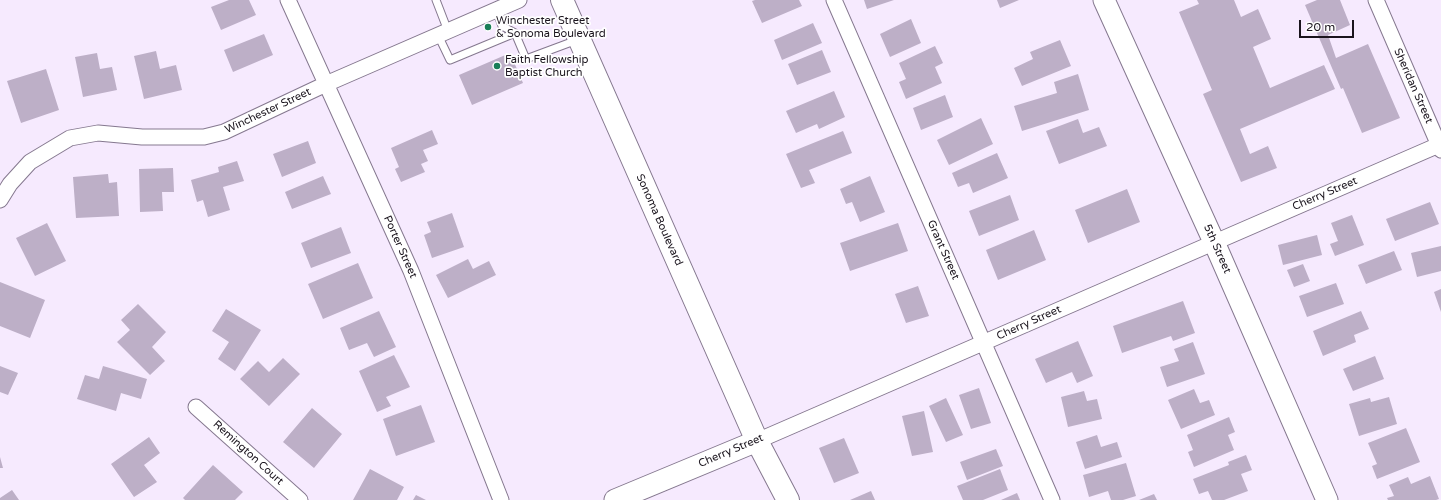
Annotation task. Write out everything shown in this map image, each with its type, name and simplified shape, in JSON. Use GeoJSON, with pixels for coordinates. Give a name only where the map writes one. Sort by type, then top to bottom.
{"type":"FeatureCollection","features":[{"type":"Feature","properties":{"kind":"main road","name":"Sonoma Boulevard"},"geometry":{"type":"LineString","coordinates":[[562,0],[757,441],[788,500]]}},
{"type":"Feature","properties":{"kind":"main road","name":"Sonoma Boulevard"},"geometry":{"type":"LineString","coordinates":[[757,441],[778,500]]}},
{"type":"Feature","properties":{"kind":"street","name":"Porter Street"},"geometry":{"type":"LineString","coordinates":[[288,0],[411,270],[501,500]]}},
{"type":"Feature","properties":{"kind":"street","name":"Winchester Street"},"geometry":{"type":"LineString","coordinates":[[0,200],[10,184],[30,162],[70,138],[98,132],[142,137],[204,137],[224,132],[326,84],[519,0]]}},
{"type":"Feature","properties":{"kind":"street","name":"Grant Street"},"geometry":{"type":"LineString","coordinates":[[834,0],[1052,500]]}},
{"type":"Feature","properties":{"kind":"street","name":"5th Street"},"geometry":{"type":"LineString","coordinates":[[1104,0],[1214,242],[1327,500]]}},
{"type":"Feature","properties":{"kind":"street","name":"Sheridan Street"},"geometry":{"type":"LineString","coordinates":[[1376,0],[1440,146]]}},
{"type":"Feature","properties":{"kind":"street","name":"Cherry Street"},"geometry":{"type":"LineString","coordinates":[[615,500],[757,441],[1214,242],[1440,146]]}},
{"type":"Feature","properties":{"kind":"street","name":"Remington Court"},"geometry":{"type":"LineString","coordinates":[[196,407],[300,500]]}},
{"type":"Feature","properties":{"kind":"lane"},"geometry":{"type":"LineString","coordinates":[[436,0],[450,60],[515,33]]}},
{"type":"Feature","properties":{"kind":"lane"},"geometry":{"type":"LineString","coordinates":[[496,10],[502,26],[515,33],[526,59],[579,39]]}},
{"type":"Feature","properties":{"kind":"building"},"geometry":{"type":"Polygon","coordinates":[[[229,0],[249,0],[256,15],[221,30],[211,7],[229,0]]]}},
{"type":"Feature","properties":{"kind":"building"},"geometry":{"type":"Polygon","coordinates":[[[799,0],[802,6],[762,23],[752,1],[799,0]]]}},
{"type":"Feature","properties":{"kind":"building"},"geometry":{"type":"Polygon","coordinates":[[[864,0],[894,0],[867,9],[864,0]]]}},
{"type":"Feature","properties":{"kind":"building"},"geometry":{"type":"Polygon","coordinates":[[[997,0],[1019,0],[1000,8],[997,0]]]}},
{"type":"Feature","properties":{"kind":"building"},"geometry":{"type":"Polygon","coordinates":[[[1197,0],[1234,0],[1241,17],[1258,9],[1271,39],[1253,47],[1270,88],[1324,65],[1335,89],[1240,129],[1250,154],[1268,146],[1277,168],[1241,182],[1203,94],[1212,90],[1179,12],[1199,4],[1197,0]]]}},
{"type":"Feature","properties":{"kind":"building"},"geometry":{"type":"Polygon","coordinates":[[[1317,0],[1340,0],[1350,25],[1328,35],[1336,58],[1368,44],[1400,118],[1362,133],[1343,88],[1341,89],[1305,5],[1317,0]]]}},
{"type":"Feature","properties":{"kind":"building"},"geometry":{"type":"Polygon","coordinates":[[[911,19],[921,43],[890,57],[880,34],[911,19]]]}},
{"type":"Feature","properties":{"kind":"building"},"geometry":{"type":"Polygon","coordinates":[[[813,23],[822,43],[782,60],[774,40],[813,23]]]}},
{"type":"Feature","properties":{"kind":"building"},"geometry":{"type":"Polygon","coordinates":[[[264,34],[273,55],[233,72],[224,50],[264,34]]]}},
{"type":"Feature","properties":{"kind":"building"},"geometry":{"type":"Polygon","coordinates":[[[1060,40],[1071,66],[1022,86],[1014,68],[1033,59],[1030,52],[1060,40]]]}},
{"type":"Feature","properties":{"kind":"building"},"geometry":{"type":"Polygon","coordinates":[[[935,46],[943,63],[935,67],[942,83],[906,99],[899,82],[906,79],[899,63],[935,46]]]}},
{"type":"Feature","properties":{"kind":"building"},"geometry":{"type":"Polygon","coordinates":[[[822,50],[831,72],[797,85],[788,64],[822,50]]]}},
{"type":"Feature","properties":{"kind":"building"},"geometry":{"type":"Polygon","coordinates":[[[156,51],[160,69],[176,65],[182,90],[144,99],[134,56],[156,51]]]}},
{"type":"Feature","properties":{"kind":"building"},"geometry":{"type":"Polygon","coordinates":[[[97,53],[100,69],[112,67],[117,90],[83,97],[75,57],[97,53]]]}},
{"type":"Feature","properties":{"kind":"building"},"geometry":{"type":"Polygon","coordinates":[[[510,53],[523,83],[472,105],[459,75],[510,53]]]}},
{"type":"Feature","properties":{"kind":"building"},"geometry":{"type":"Polygon","coordinates":[[[46,69],[59,110],[21,123],[7,81],[46,69]]]}},
{"type":"Feature","properties":{"kind":"building"},"geometry":{"type":"Polygon","coordinates":[[[1078,74],[1089,110],[1022,131],[1014,106],[1057,93],[1054,82],[1078,74]]]}},
{"type":"Feature","properties":{"kind":"building"},"geometry":{"type":"Polygon","coordinates":[[[834,91],[845,117],[819,129],[817,124],[796,133],[786,111],[834,91]]]}},
{"type":"Feature","properties":{"kind":"building"},"geometry":{"type":"Polygon","coordinates":[[[945,95],[953,117],[921,130],[913,108],[945,95]]]}},
{"type":"Feature","properties":{"kind":"building"},"geometry":{"type":"Polygon","coordinates":[[[981,118],[993,144],[949,165],[937,140],[981,118]]]}},
{"type":"Feature","properties":{"kind":"building"},"geometry":{"type":"Polygon","coordinates":[[[1078,119],[1083,133],[1099,127],[1107,146],[1059,164],[1046,131],[1078,119]]]}},
{"type":"Feature","properties":{"kind":"building"},"geometry":{"type":"Polygon","coordinates":[[[432,130],[438,144],[423,150],[428,161],[421,164],[425,172],[401,182],[395,169],[399,167],[391,148],[432,130]]]}},
{"type":"Feature","properties":{"kind":"building"},"geometry":{"type":"Polygon","coordinates":[[[843,131],[852,153],[809,170],[815,183],[801,188],[786,154],[843,131]]]}},
{"type":"Feature","properties":{"kind":"building"},"geometry":{"type":"Polygon","coordinates":[[[308,141],[316,163],[282,177],[273,154],[308,141]]]}},
{"type":"Feature","properties":{"kind":"building"},"geometry":{"type":"Polygon","coordinates":[[[997,153],[1008,178],[973,193],[969,183],[958,187],[952,173],[997,153]]]}},
{"type":"Feature","properties":{"kind":"building"},"geometry":{"type":"Polygon","coordinates":[[[237,161],[244,181],[223,187],[230,210],[208,217],[203,200],[197,202],[191,180],[219,172],[218,167],[237,161]]]}},
{"type":"Feature","properties":{"kind":"building"},"geometry":{"type":"Polygon","coordinates":[[[173,168],[174,192],[162,192],[163,211],[140,212],[139,169],[173,168]]]}},
{"type":"Feature","properties":{"kind":"building"},"geometry":{"type":"Polygon","coordinates":[[[108,174],[109,183],[117,182],[119,216],[76,218],[73,177],[108,174]]]}},
{"type":"Feature","properties":{"kind":"building"},"geometry":{"type":"Polygon","coordinates":[[[323,176],[331,194],[292,209],[285,192],[323,176]]]}},
{"type":"Feature","properties":{"kind":"building"},"geometry":{"type":"Polygon","coordinates":[[[870,176],[885,212],[860,222],[852,202],[846,204],[840,189],[870,176]]]}},
{"type":"Feature","properties":{"kind":"building"},"geometry":{"type":"Polygon","coordinates":[[[1127,189],[1140,222],[1088,243],[1075,210],[1127,189]]]}},
{"type":"Feature","properties":{"kind":"building"},"geometry":{"type":"Polygon","coordinates":[[[1010,195],[1019,220],[979,236],[969,211],[1010,195]]]}},
{"type":"Feature","properties":{"kind":"building"},"geometry":{"type":"Polygon","coordinates":[[[1430,202],[1439,224],[1395,241],[1386,219],[1430,202]]]}},
{"type":"Feature","properties":{"kind":"building"},"geometry":{"type":"Polygon","coordinates":[[[452,213],[464,247],[432,258],[424,235],[431,232],[427,222],[452,213]]]}},
{"type":"Feature","properties":{"kind":"building"},"geometry":{"type":"Polygon","coordinates":[[[1352,215],[1364,245],[1335,256],[1330,244],[1338,241],[1331,223],[1352,215]]]}},
{"type":"Feature","properties":{"kind":"building"},"geometry":{"type":"Polygon","coordinates":[[[47,223],[66,261],[35,276],[16,238],[47,223]]]}},
{"type":"Feature","properties":{"kind":"building"},"geometry":{"type":"Polygon","coordinates":[[[898,223],[908,251],[850,271],[840,243],[898,223]]]}},
{"type":"Feature","properties":{"kind":"building"},"geometry":{"type":"Polygon","coordinates":[[[341,227],[351,253],[311,268],[301,243],[341,227]]]}},
{"type":"Feature","properties":{"kind":"building"},"geometry":{"type":"Polygon","coordinates":[[[1034,230],[1046,260],[998,280],[986,250],[1034,230]]]}},
{"type":"Feature","properties":{"kind":"building"},"geometry":{"type":"Polygon","coordinates":[[[1317,235],[1322,255],[1283,265],[1278,245],[1317,235]]]}},
{"type":"Feature","properties":{"kind":"building"},"geometry":{"type":"Polygon","coordinates":[[[1441,246],[1441,271],[1417,277],[1411,253],[1441,246]]]}},
{"type":"Feature","properties":{"kind":"building"},"geometry":{"type":"Polygon","coordinates":[[[1394,251],[1402,270],[1366,284],[1358,265],[1394,251]]]}},
{"type":"Feature","properties":{"kind":"building"},"geometry":{"type":"Polygon","coordinates":[[[468,259],[473,269],[489,261],[496,275],[448,298],[436,275],[468,259]]]}},
{"type":"Feature","properties":{"kind":"building"},"geometry":{"type":"Polygon","coordinates":[[[358,263],[373,298],[323,319],[308,284],[358,263]]]}},
{"type":"Feature","properties":{"kind":"building"},"geometry":{"type":"Polygon","coordinates":[[[1303,264],[1310,281],[1294,287],[1287,270],[1303,264]]]}},
{"type":"Feature","properties":{"kind":"building"},"geometry":{"type":"Polygon","coordinates":[[[0,282],[45,300],[30,338],[0,326],[0,282]]]}},
{"type":"Feature","properties":{"kind":"building"},"geometry":{"type":"Polygon","coordinates":[[[1336,283],[1344,304],[1307,317],[1299,296],[1336,283]]]}},
{"type":"Feature","properties":{"kind":"building"},"geometry":{"type":"Polygon","coordinates":[[[918,286],[929,316],[906,323],[895,294],[918,286]]]}},
{"type":"Feature","properties":{"kind":"building"},"geometry":{"type":"Polygon","coordinates":[[[1441,289],[1441,312],[1434,292],[1441,289]]]}},
{"type":"Feature","properties":{"kind":"building"},"geometry":{"type":"Polygon","coordinates":[[[1183,301],[1195,333],[1173,341],[1171,336],[1122,353],[1113,326],[1183,301]]]}},
{"type":"Feature","properties":{"kind":"building"},"geometry":{"type":"Polygon","coordinates":[[[138,304],[166,332],[152,347],[165,361],[150,375],[117,342],[130,330],[121,320],[138,304]]]}},
{"type":"Feature","properties":{"kind":"building"},"geometry":{"type":"Polygon","coordinates":[[[226,309],[261,330],[235,371],[218,359],[229,342],[212,331],[226,309]]]}},
{"type":"Feature","properties":{"kind":"building"},"geometry":{"type":"Polygon","coordinates":[[[379,311],[396,347],[374,357],[367,343],[349,350],[340,328],[379,311]]]}},
{"type":"Feature","properties":{"kind":"building"},"geometry":{"type":"Polygon","coordinates":[[[1361,311],[1369,329],[1354,335],[1356,342],[1323,356],[1313,331],[1361,311]]]}},
{"type":"Feature","properties":{"kind":"building"},"geometry":{"type":"Polygon","coordinates":[[[1078,341],[1093,376],[1077,383],[1072,372],[1046,383],[1035,359],[1078,341]]]}},
{"type":"Feature","properties":{"kind":"building"},"geometry":{"type":"Polygon","coordinates":[[[1193,342],[1205,374],[1167,387],[1160,367],[1179,361],[1174,349],[1193,342]]]}},
{"type":"Feature","properties":{"kind":"building"},"geometry":{"type":"Polygon","coordinates":[[[394,355],[410,387],[386,397],[391,406],[377,412],[359,371],[394,355]]]}},
{"type":"Feature","properties":{"kind":"building"},"geometry":{"type":"Polygon","coordinates":[[[1375,356],[1384,379],[1353,391],[1343,369],[1375,356]]]}},
{"type":"Feature","properties":{"kind":"building"},"geometry":{"type":"Polygon","coordinates":[[[283,358],[300,374],[269,406],[240,379],[258,361],[269,372],[283,358]]]}},
{"type":"Feature","properties":{"kind":"building"},"geometry":{"type":"Polygon","coordinates":[[[0,366],[18,373],[8,395],[0,392],[0,366]]]}},
{"type":"Feature","properties":{"kind":"building"},"geometry":{"type":"Polygon","coordinates":[[[103,366],[147,379],[141,399],[121,393],[116,411],[77,399],[85,375],[99,379],[103,366]]]}},
{"type":"Feature","properties":{"kind":"building"},"geometry":{"type":"Polygon","coordinates":[[[979,388],[991,423],[971,429],[959,395],[979,388]]]}},
{"type":"Feature","properties":{"kind":"building"},"geometry":{"type":"Polygon","coordinates":[[[1194,389],[1200,403],[1209,400],[1215,415],[1181,429],[1168,400],[1194,389]]]}},
{"type":"Feature","properties":{"kind":"building"},"geometry":{"type":"Polygon","coordinates":[[[1084,391],[1087,401],[1097,399],[1102,419],[1068,427],[1061,397],[1084,391]]]}},
{"type":"Feature","properties":{"kind":"building"},"geometry":{"type":"Polygon","coordinates":[[[1389,397],[1397,424],[1359,436],[1349,404],[1370,398],[1371,402],[1389,397]]]}},
{"type":"Feature","properties":{"kind":"building"},"geometry":{"type":"Polygon","coordinates":[[[946,398],[963,435],[946,442],[929,406],[946,398]]]}},
{"type":"Feature","properties":{"kind":"building"},"geometry":{"type":"Polygon","coordinates":[[[421,405],[435,442],[396,456],[383,419],[421,405]]]}},
{"type":"Feature","properties":{"kind":"building"},"geometry":{"type":"Polygon","coordinates":[[[312,408],[342,434],[314,468],[283,442],[312,408]]]}},
{"type":"Feature","properties":{"kind":"building"},"geometry":{"type":"Polygon","coordinates":[[[924,411],[933,452],[912,456],[902,416],[924,411]]]}},
{"type":"Feature","properties":{"kind":"building"},"geometry":{"type":"Polygon","coordinates":[[[1229,417],[1235,432],[1228,435],[1234,450],[1194,467],[1188,452],[1193,450],[1187,435],[1229,417]]]}},
{"type":"Feature","properties":{"kind":"building"},"geometry":{"type":"Polygon","coordinates":[[[1406,428],[1420,462],[1377,479],[1372,466],[1377,464],[1368,443],[1406,428]]]}},
{"type":"Feature","properties":{"kind":"building"},"geometry":{"type":"Polygon","coordinates":[[[1097,435],[1101,447],[1117,442],[1122,457],[1085,469],[1076,442],[1097,435]]]}},
{"type":"Feature","properties":{"kind":"building"},"geometry":{"type":"Polygon","coordinates":[[[149,437],[160,453],[144,465],[157,482],[134,497],[111,464],[149,437]]]}},
{"type":"Feature","properties":{"kind":"building"},"geometry":{"type":"Polygon","coordinates":[[[844,438],[859,473],[834,483],[819,448],[844,438]]]}},
{"type":"Feature","properties":{"kind":"building"},"geometry":{"type":"Polygon","coordinates":[[[996,449],[1003,466],[967,480],[960,462],[996,449]]]}},
{"type":"Feature","properties":{"kind":"building"},"geometry":{"type":"Polygon","coordinates":[[[1246,455],[1252,470],[1241,474],[1248,491],[1224,500],[1212,500],[1208,491],[1199,494],[1193,479],[1229,465],[1228,462],[1246,455]]]}},
{"type":"Feature","properties":{"kind":"building"},"geometry":{"type":"Polygon","coordinates":[[[0,457],[3,468],[0,468],[0,457]]]}},
{"type":"Feature","properties":{"kind":"building"},"geometry":{"type":"Polygon","coordinates":[[[1126,463],[1136,496],[1123,500],[1111,500],[1108,491],[1089,497],[1083,475],[1126,463]]]}},
{"type":"Feature","properties":{"kind":"building"},"geometry":{"type":"Polygon","coordinates":[[[213,465],[243,492],[235,500],[185,500],[183,498],[213,465]]]}},
{"type":"Feature","properties":{"kind":"building"},"geometry":{"type":"Polygon","coordinates":[[[370,469],[404,487],[397,500],[353,500],[370,469]]]}},
{"type":"Feature","properties":{"kind":"building"},"geometry":{"type":"Polygon","coordinates":[[[1000,469],[1008,490],[983,500],[963,500],[957,486],[1000,469]]]}},
{"type":"Feature","properties":{"kind":"building"},"geometry":{"type":"Polygon","coordinates":[[[1430,476],[1439,499],[1388,500],[1387,498],[1394,496],[1389,485],[1408,477],[1411,484],[1430,476]]]}},
{"type":"Feature","properties":{"kind":"building"},"geometry":{"type":"Polygon","coordinates":[[[12,490],[19,500],[0,500],[0,498],[12,490]]]}},
{"type":"Feature","properties":{"kind":"building"},"geometry":{"type":"Polygon","coordinates":[[[871,491],[875,500],[850,500],[871,491]]]}},
{"type":"Feature","properties":{"kind":"building"},"geometry":{"type":"Polygon","coordinates":[[[1017,493],[1020,500],[1001,500],[1017,493]]]}},
{"type":"Feature","properties":{"kind":"building"},"geometry":{"type":"Polygon","coordinates":[[[1154,494],[1157,500],[1139,500],[1154,494]]]}},
{"type":"Feature","properties":{"kind":"building"},"geometry":{"type":"Polygon","coordinates":[[[416,495],[426,500],[413,500],[416,495]]]}},
{"type":"Feature","properties":{"kind":"place","name":"Winchester Street & Sonoma Boulevard"},"geometry":{"type":"Point","coordinates":[488,27]}},
{"type":"Feature","properties":{"kind":"place","name":"Faith Fellowship Baptist Church"},"geometry":{"type":"Point","coordinates":[497,66]}}]}
